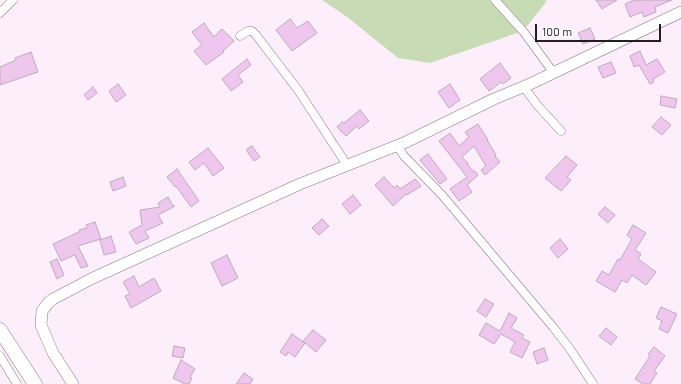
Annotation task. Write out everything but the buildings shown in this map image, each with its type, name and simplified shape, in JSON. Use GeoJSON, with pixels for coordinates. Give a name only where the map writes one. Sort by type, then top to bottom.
{"type":"FeatureCollection","features":[{"type":"Feature","properties":{"kind":"highway"},"geometry":{"type":"LineString","coordinates":[[0,330],[35,384]]}},
{"type":"Feature","properties":{"kind":"street"},"geometry":{"type":"LineString","coordinates":[[0,13],[13,0]]}},
{"type":"Feature","properties":{"kind":"street"},"geometry":{"type":"LineString","coordinates":[[495,0],[523,31],[553,72]]}},
{"type":"Feature","properties":{"kind":"street"},"geometry":{"type":"LineString","coordinates":[[73,384],[53,353],[41,325],[42,311],[49,302],[72,288],[99,275],[300,184],[397,145],[681,12]]}},
{"type":"Feature","properties":{"kind":"street"},"geometry":{"type":"LineString","coordinates":[[240,36],[248,31],[252,31],[256,35],[298,90],[347,165]]}},
{"type":"Feature","properties":{"kind":"street"},"geometry":{"type":"LineString","coordinates":[[523,86],[538,106],[561,131]]}},
{"type":"Feature","properties":{"kind":"street"},"geometry":{"type":"LineString","coordinates":[[397,145],[404,156],[442,195],[553,326],[570,348],[593,384]]}},
{"type":"Feature","properties":{"kind":"street"},"geometry":{"type":"LineString","coordinates":[[0,356],[17,384]]}},
{"type":"Feature","properties":{"kind":"green space"},"geometry":{"type":"Polygon","coordinates":[[[322,0],[547,1],[523,31],[430,63],[398,58],[347,17],[322,0]]]}}]}
